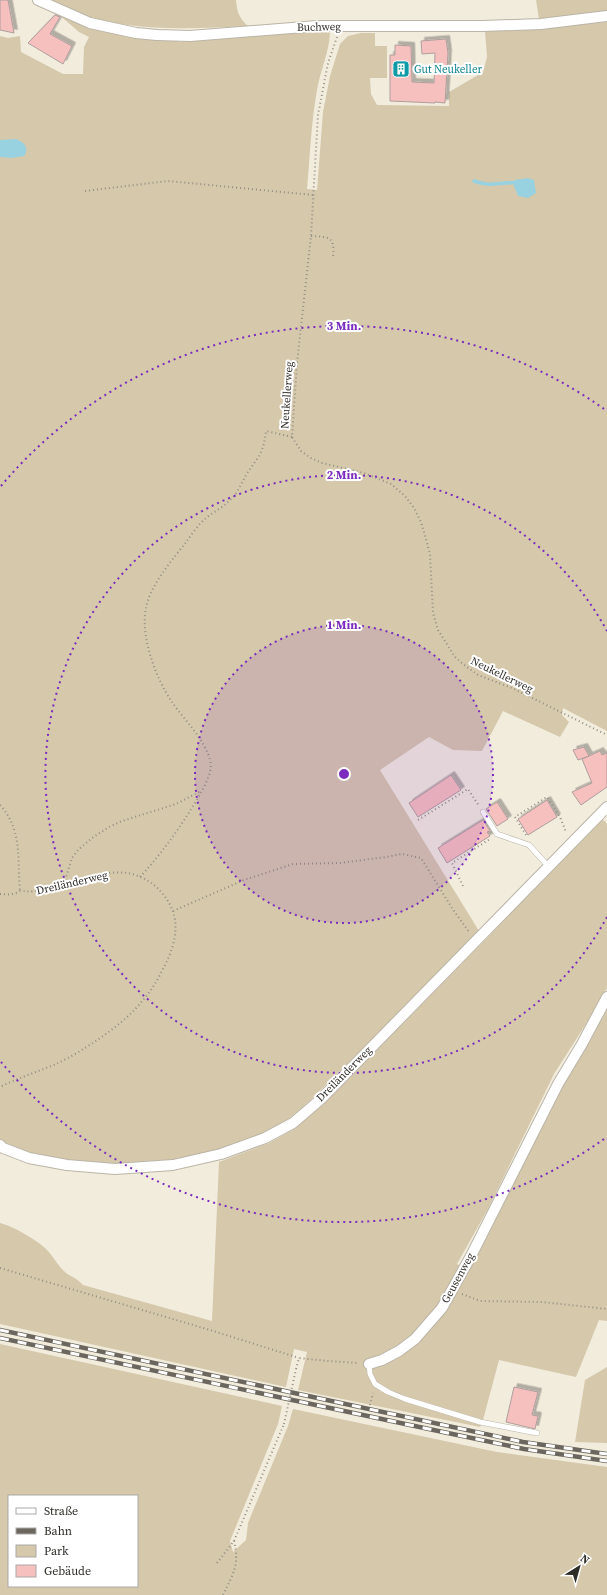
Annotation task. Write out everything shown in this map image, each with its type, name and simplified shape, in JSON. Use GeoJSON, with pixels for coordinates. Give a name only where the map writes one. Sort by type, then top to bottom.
{"type":"FeatureCollection","features":[{"type":"Feature","properties":{"kind":"street","name":"Buchweg"},"geometry":{"type":"LineString","coordinates":[[38,0],[90,23],[124,31],[190,36],[317,26],[483,26],[541,24],[607,16]]}},
{"type":"Feature","properties":{"kind":"street","name":"Dreiländerweg"},"geometry":{"type":"LineString","coordinates":[[0,1145],[3,1148],[29,1158],[67,1165],[115,1169],[173,1165],[221,1154],[265,1138],[293,1123],[321,1099],[573,840],[606,809]]}},
{"type":"Feature","properties":{"kind":"street","name":"Geusenweg"},"geometry":{"type":"LineString","coordinates":[[369,1364],[382,1360],[400,1351],[416,1339],[442,1308],[471,1256],[558,1084],[582,1044],[607,997]]}},
{"type":"Feature","properties":{"kind":"lane"},"geometry":{"type":"LineString","coordinates":[[483,812],[497,834],[529,845],[548,866]]}},
{"type":"Feature","properties":{"kind":"lane"},"geometry":{"type":"LineString","coordinates":[[369,1364],[370,1374],[375,1384],[383,1390],[405,1399],[480,1422],[537,1433]]}},
{"type":"Feature","properties":{"kind":"path","name":"Neukellerweg"},"geometry":{"type":"LineString","coordinates":[[341,27],[328,63],[321,90],[318,115],[311,236],[297,363],[292,437],[301,451],[311,458],[322,463],[379,478],[391,484],[405,496],[422,522],[430,554],[433,613],[438,630],[456,657],[463,664],[478,675],[512,688],[607,735]]}},
{"type":"Feature","properties":{"kind":"path"},"geometry":{"type":"LineString","coordinates":[[85,191],[168,181],[313,195]]}},
{"type":"Feature","properties":{"kind":"path"},"geometry":{"type":"LineString","coordinates":[[311,236],[325,237],[332,240],[334,244],[333,257]]}},
{"type":"Feature","properties":{"kind":"path"},"geometry":{"type":"LineString","coordinates":[[140,876],[162,852],[173,837],[202,791],[211,771],[210,760],[202,742],[171,700],[159,678],[150,655],[145,628],[146,608],[149,598],[159,579],[203,520],[229,502],[238,490],[261,453],[266,432],[292,437]]}},
{"type":"Feature","properties":{"kind":"path"},"geometry":{"type":"LineString","coordinates":[[418,820],[468,789],[483,812]]}},
{"type":"Feature","properties":{"kind":"path"},"geometry":{"type":"LineString","coordinates":[[64,884],[72,858],[78,850],[92,838],[122,821],[176,804],[202,791]]}},
{"type":"Feature","properties":{"kind":"path"},"geometry":{"type":"LineString","coordinates":[[529,845],[529,840],[515,816],[547,797],[566,831],[573,840]]}},
{"type":"Feature","properties":{"kind":"path"},"geometry":{"type":"LineString","coordinates":[[0,805],[11,818],[16,835],[19,856],[20,891]]}},
{"type":"Feature","properties":{"kind":"path"},"geometry":{"type":"LineString","coordinates":[[463,886],[452,863],[497,834]]}},
{"type":"Feature","properties":{"kind":"path"},"geometry":{"type":"LineString","coordinates":[[173,911],[244,880],[294,864],[340,863],[402,854],[421,858],[452,908],[476,941]]}},
{"type":"Feature","properties":{"kind":"path","name":"Dreiländerweg"},"geometry":{"type":"LineString","coordinates":[[0,894],[11,895],[20,891],[34,892],[107,874],[127,873],[140,876],[160,890],[168,900],[173,911],[175,923],[174,944],[168,960],[151,990],[130,1014],[94,1042],[72,1055],[57,1063],[18,1078],[0,1087]]}},
{"type":"Feature","properties":{"kind":"path"},"geometry":{"type":"LineString","coordinates":[[0,1268],[299,1358],[369,1364]]}},
{"type":"Feature","properties":{"kind":"path"},"geometry":{"type":"LineString","coordinates":[[471,1298],[480,1301],[542,1302],[607,1309]]}},
{"type":"Feature","properties":{"kind":"path"},"geometry":{"type":"LineString","coordinates":[[217,1563],[234,1541],[284,1424],[299,1358]]}},
{"type":"Feature","properties":{"kind":"path"},"geometry":{"type":"LineString","coordinates":[[370,1405],[375,1384]]}},
{"type":"Feature","properties":{"kind":"path"},"geometry":{"type":"LineString","coordinates":[[223,1595],[236,1568],[237,1552],[234,1541]]}},
{"type":"Feature","properties":{"kind":"green space"},"geometry":{"type":"Polygon","coordinates":[[[45,0],[236,0],[239,14],[248,26],[160,28],[138,26],[94,19],[73,13],[45,0]]]}},
{"type":"Feature","properties":{"kind":"green space"},"geometry":{"type":"Polygon","coordinates":[[[536,0],[607,0],[607,12],[539,19],[536,0]]]}},
{"type":"Feature","properties":{"kind":"green space"},"geometry":{"type":"Polygon","coordinates":[[[57,13],[174,39],[179,42],[322,30],[330,33],[313,115],[307,189],[317,190],[323,112],[330,76],[340,44],[348,36],[361,33],[375,33],[375,46],[387,46],[387,78],[370,78],[371,94],[377,105],[449,106],[449,92],[483,72],[487,57],[485,31],[607,20],[607,731],[563,708],[562,715],[569,722],[560,737],[503,711],[482,751],[453,750],[429,737],[380,770],[479,931],[319,1092],[276,1128],[258,1138],[221,1150],[185,1158],[148,1163],[111,1164],[44,1158],[20,1152],[0,1140],[0,36],[8,38],[20,36],[21,52],[63,74],[83,74],[84,47],[89,37],[79,32],[57,13]]]}},
{"type":"Feature","properties":{"kind":"green space"},"geometry":{"type":"Polygon","coordinates":[[[600,818],[606,822],[607,825],[607,988],[554,1074],[489,1207],[457,1264],[467,1271],[564,1079],[603,1017],[607,1008],[607,1321],[599,1320],[576,1377],[499,1360],[483,1420],[405,1397],[381,1385],[380,1391],[405,1401],[482,1424],[480,1427],[298,1390],[307,1352],[294,1349],[286,1387],[0,1324],[0,1223],[19,1231],[39,1243],[48,1251],[63,1271],[83,1285],[212,1321],[219,1162],[269,1143],[296,1128],[324,1104],[487,938],[600,818]]]}},
{"type":"Feature","properties":{"kind":"green space"},"geometry":{"type":"Polygon","coordinates":[[[0,1344],[282,1406],[278,1424],[230,1541],[233,1552],[246,1540],[248,1523],[288,1426],[293,1409],[497,1452],[607,1467],[607,1595],[0,1595],[0,1344]]]}},
{"type":"Feature","properties":{"kind":"green space"},"geometry":{"type":"Polygon","coordinates":[[[607,1367],[607,1443],[575,1442],[585,1380],[607,1367]]]}},
{"type":"Feature","properties":{"kind":"water"},"geometry":{"type":"Polygon","coordinates":[[[16,139],[26,148],[26,153],[24,156],[11,158],[0,157],[0,140],[16,139]]]}},
{"type":"Feature","properties":{"kind":"water"},"geometry":{"type":"Polygon","coordinates":[[[528,178],[534,180],[536,193],[528,198],[518,196],[514,186],[514,180],[528,178]]]}},
{"type":"Feature","properties":{"kind":"building"},"geometry":{"type":"Polygon","coordinates":[[[0,0],[8,0],[14,33],[0,30],[0,0]]]}},
{"type":"Feature","properties":{"kind":"building"},"geometry":{"type":"Polygon","coordinates":[[[55,15],[60,17],[50,34],[72,46],[63,64],[28,43],[55,15]]]}},
{"type":"Feature","properties":{"kind":"building","name":"Gut Neukeller"},"geometry":{"type":"Polygon","coordinates":[[[446,39],[448,53],[445,103],[390,101],[390,55],[395,55],[395,45],[411,46],[412,82],[434,83],[435,53],[422,54],[421,41],[446,39]]]}},
{"type":"Feature","properties":{"kind":"building"},"geometry":{"type":"Polygon","coordinates":[[[584,747],[589,756],[578,760],[573,750],[584,747]]]}},
{"type":"Feature","properties":{"kind":"building"},"geometry":{"type":"Polygon","coordinates":[[[600,751],[602,755],[607,753],[607,787],[581,805],[572,792],[592,783],[582,759],[600,751]]]}},
{"type":"Feature","properties":{"kind":"building"},"geometry":{"type":"Polygon","coordinates":[[[451,775],[461,790],[418,817],[409,803],[451,775]]]}},
{"type":"Feature","properties":{"kind":"building"},"geometry":{"type":"Polygon","coordinates":[[[547,800],[557,817],[528,835],[518,819],[547,800]]]}},
{"type":"Feature","properties":{"kind":"building"},"geometry":{"type":"Polygon","coordinates":[[[497,802],[508,819],[497,826],[486,809],[497,802]]]}},
{"type":"Feature","properties":{"kind":"building"},"geometry":{"type":"Polygon","coordinates":[[[483,820],[490,831],[487,832],[490,836],[447,863],[438,848],[483,820]]]}},
{"type":"Feature","properties":{"kind":"building"},"geometry":{"type":"Polygon","coordinates":[[[514,1387],[538,1392],[532,1415],[538,1416],[535,1429],[506,1422],[514,1387]]]}},
{"type":"Feature","properties":{"kind":"waterway"},"geometry":{"type":"LineString","coordinates":[[474,181],[486,184],[518,183]]}},
{"type":"Feature","properties":{"kind":"railway"},"geometry":{"type":"LineString","coordinates":[[0,1330],[523,1442],[607,1454]]}},
{"type":"Feature","properties":{"kind":"railway"},"geometry":{"type":"LineString","coordinates":[[0,1338],[524,1449],[607,1461]]}},
{"type":"Feature","properties":{"kind":"place","name":"Gut Neukeller"},"geometry":{"type":"Point","coordinates":[401,69]}}]}
